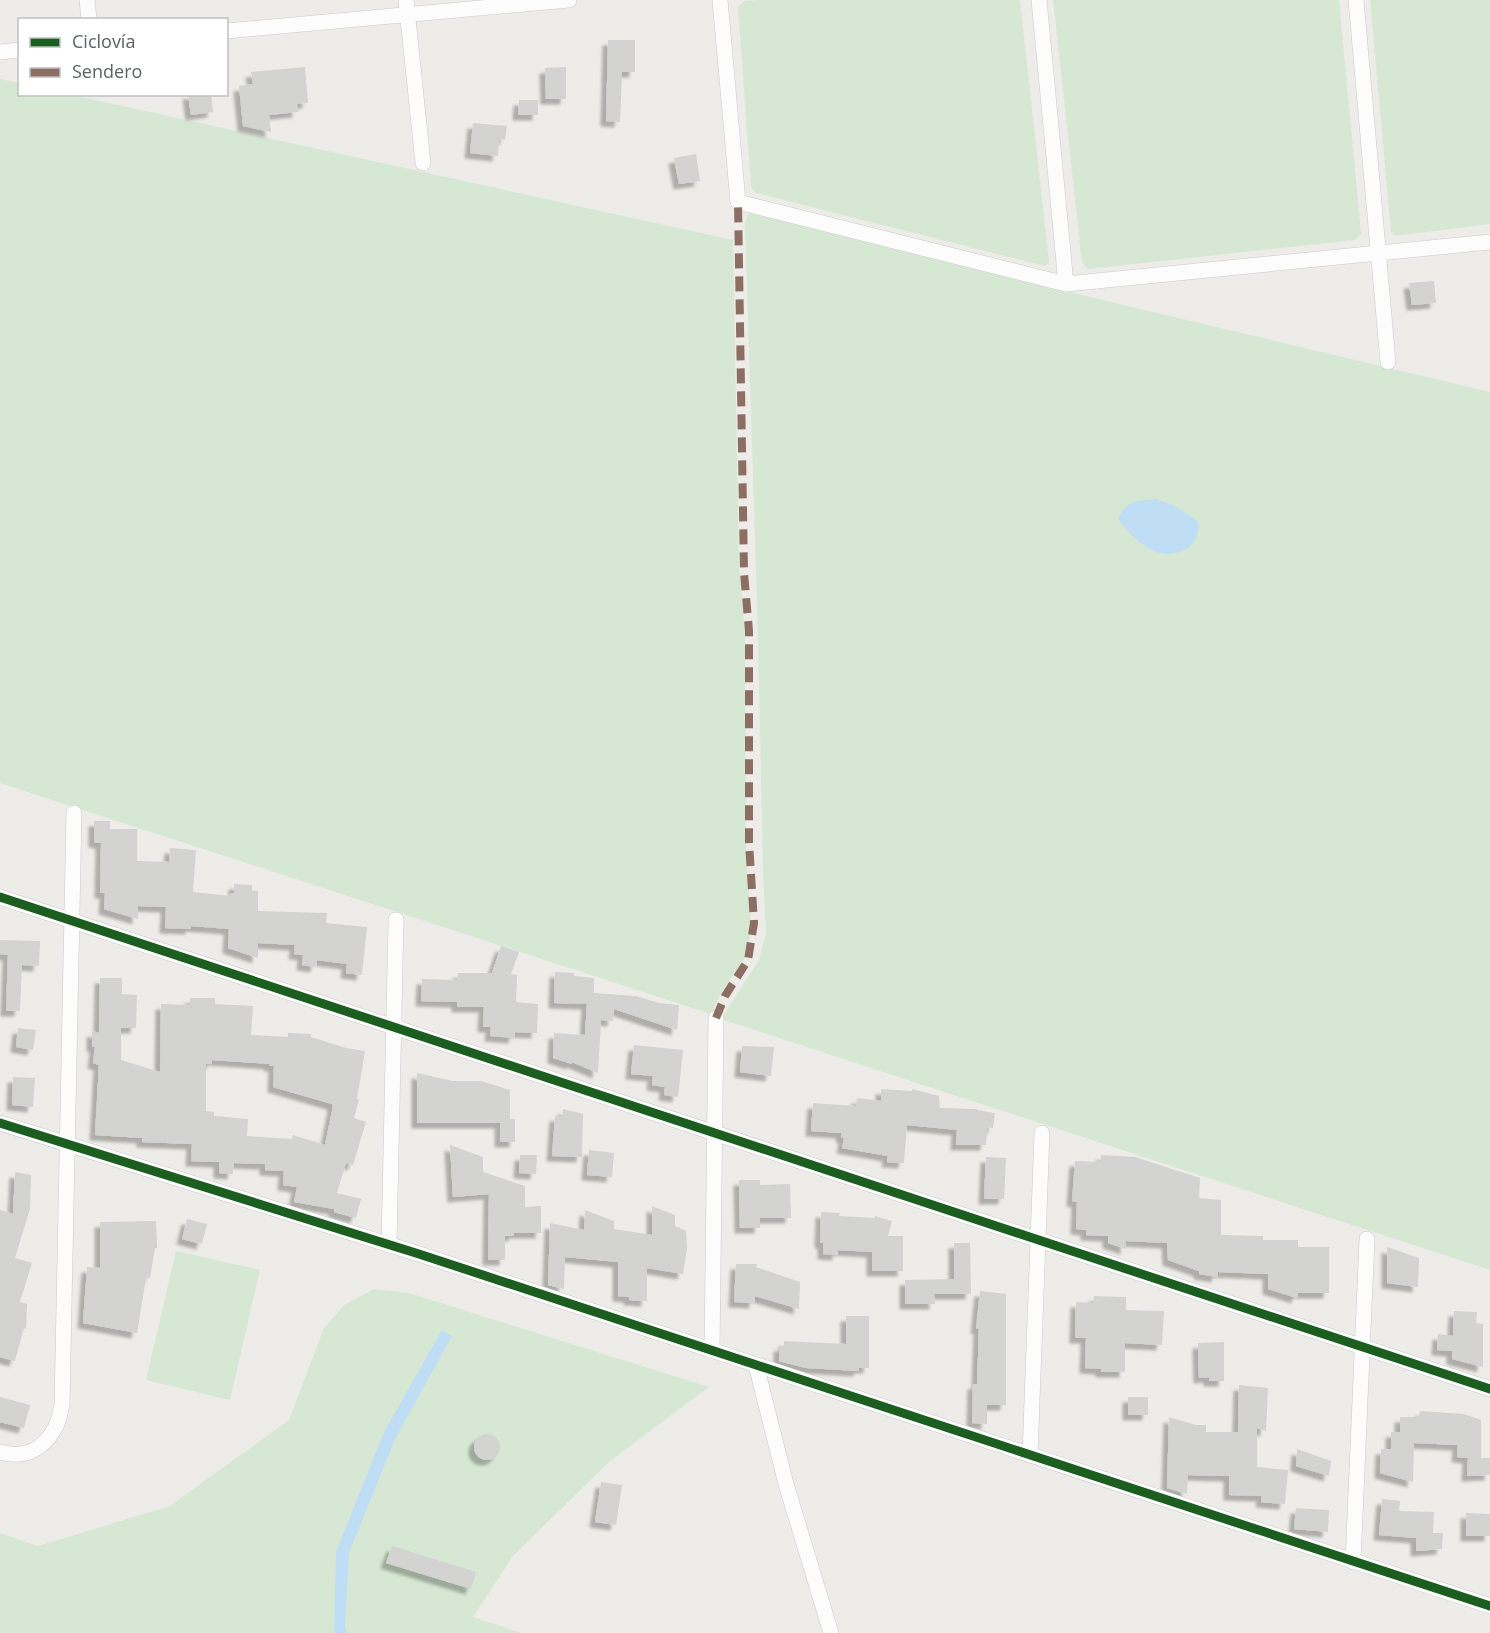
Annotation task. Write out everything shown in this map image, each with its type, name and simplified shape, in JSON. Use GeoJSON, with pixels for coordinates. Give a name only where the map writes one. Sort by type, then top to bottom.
{"type":"FeatureCollection","features":[{"type":"Feature","properties":{"kind":"street"},"geometry":{"type":"LineString","coordinates":[[87,0],[88,18]]}},
{"type":"Feature","properties":{"kind":"street"},"geometry":{"type":"LineString","coordinates":[[228,31],[407,7],[569,0]]}},
{"type":"Feature","properties":{"kind":"street"},"geometry":{"type":"LineString","coordinates":[[720,0],[738,202],[1066,284],[1490,242]]}},
{"type":"Feature","properties":{"kind":"street"},"geometry":{"type":"LineString","coordinates":[[1039,0],[1066,284]]}},
{"type":"Feature","properties":{"kind":"street"},"geometry":{"type":"LineString","coordinates":[[1356,0],[1388,362]]}},
{"type":"Feature","properties":{"kind":"street"},"geometry":{"type":"LineString","coordinates":[[407,7],[423,163]]}},
{"type":"Feature","properties":{"kind":"street"},"geometry":{"type":"LineString","coordinates":[[0,52],[18,50]]}},
{"type":"Feature","properties":{"kind":"street"},"geometry":{"type":"LineString","coordinates":[[0,1452],[25,1455],[43,1444],[56,1427],[62,1405],[74,813]]}},
{"type":"Feature","properties":{"kind":"street"},"geometry":{"type":"LineString","coordinates":[[0,897],[1490,1389]]}},
{"type":"Feature","properties":{"kind":"street"},"geometry":{"type":"LineString","coordinates":[[389,1245],[396,920]]}},
{"type":"Feature","properties":{"kind":"street"},"geometry":{"type":"LineString","coordinates":[[712,1351],[716,1018]]}},
{"type":"Feature","properties":{"kind":"street"},"geometry":{"type":"LineString","coordinates":[[0,1123],[389,1245],[1490,1606]]}},
{"type":"Feature","properties":{"kind":"street"},"geometry":{"type":"LineString","coordinates":[[1030,1455],[1042,1133]]}},
{"type":"Feature","properties":{"kind":"street"},"geometry":{"type":"LineString","coordinates":[[1353,1562],[1367,1239]]}},
{"type":"Feature","properties":{"kind":"street"},"geometry":{"type":"LineString","coordinates":[[756,1365],[786,1484],[831,1633]]}},
{"type":"Feature","properties":{"kind":"green space"},"geometry":{"type":"Polygon","coordinates":[[[1020,0],[1049,263],[1045,266],[756,193],[751,187],[738,7],[744,1],[1020,0]]]}},
{"type":"Feature","properties":{"kind":"green space"},"geometry":{"type":"Polygon","coordinates":[[[1053,0],[1339,0],[1361,233],[1356,240],[1088,269],[1082,263],[1053,0]]]}},
{"type":"Feature","properties":{"kind":"green space"},"geometry":{"type":"Polygon","coordinates":[[[1370,0],[1490,0],[1490,224],[1395,236],[1391,232],[1370,0]]]}},
{"type":"Feature","properties":{"kind":"green space"},"geometry":{"type":"Polygon","coordinates":[[[0,79],[18,83],[18,96],[77,96],[733,240],[739,569],[745,631],[746,845],[751,925],[745,958],[722,991],[711,1014],[0,783],[0,79]]]}},
{"type":"Feature","properties":{"kind":"green space"},"geometry":{"type":"Polygon","coordinates":[[[749,212],[1065,291],[1490,392],[1490,1270],[721,1019],[759,960],[766,934],[745,223],[749,212]]]}},
{"type":"Feature","properties":{"kind":"green space"},"geometry":{"type":"Polygon","coordinates":[[[176,1251],[260,1270],[230,1400],[146,1380],[176,1251]]]}},
{"type":"Feature","properties":{"kind":"green space"},"geometry":{"type":"Polygon","coordinates":[[[374,1289],[409,1293],[709,1387],[609,1462],[513,1556],[473,1617],[522,1633],[0,1633],[0,1533],[38,1546],[170,1506],[289,1420],[323,1330],[344,1305],[374,1289]]]}},
{"type":"Feature","properties":{"kind":"water"},"geometry":{"type":"Polygon","coordinates":[[[1156,499],[1173,505],[1197,520],[1197,536],[1194,542],[1183,551],[1168,554],[1148,548],[1125,528],[1118,518],[1129,504],[1156,499]]]}},
{"type":"Feature","properties":{"kind":"water"},"geometry":{"type":"Polygon","coordinates":[[[442,1330],[452,1336],[395,1439],[349,1553],[345,1627],[347,1633],[334,1633],[336,1552],[384,1432],[442,1330]]]}},
{"type":"Feature","properties":{"kind":"building"},"geometry":{"type":"Polygon","coordinates":[[[608,40],[635,40],[635,72],[622,72],[620,122],[606,121],[608,40]]]}},
{"type":"Feature","properties":{"kind":"building"},"geometry":{"type":"Polygon","coordinates":[[[305,67],[308,103],[297,104],[298,112],[269,115],[271,132],[243,126],[239,86],[253,84],[251,72],[305,67]]]}},
{"type":"Feature","properties":{"kind":"building"},"geometry":{"type":"Polygon","coordinates":[[[566,67],[566,99],[546,99],[545,68],[566,67]]]}},
{"type":"Feature","properties":{"kind":"building"},"geometry":{"type":"Polygon","coordinates":[[[188,96],[211,96],[213,112],[191,115],[188,96]]]}},
{"type":"Feature","properties":{"kind":"building"},"geometry":{"type":"Polygon","coordinates":[[[519,100],[538,100],[538,115],[518,115],[519,100]]]}},
{"type":"Feature","properties":{"kind":"building"},"geometry":{"type":"Polygon","coordinates":[[[473,123],[507,126],[505,140],[499,139],[498,156],[470,153],[473,123]]]}},
{"type":"Feature","properties":{"kind":"building"},"geometry":{"type":"Polygon","coordinates":[[[696,154],[700,181],[679,184],[674,158],[696,154]]]}},
{"type":"Feature","properties":{"kind":"building"},"geometry":{"type":"Polygon","coordinates":[[[1434,281],[1436,303],[1412,305],[1409,283],[1434,281]]]}},
{"type":"Feature","properties":{"kind":"building"},"geometry":{"type":"Polygon","coordinates":[[[94,821],[110,821],[110,829],[137,829],[137,861],[169,862],[170,848],[196,850],[193,892],[230,896],[230,893],[234,893],[234,884],[252,885],[252,891],[258,891],[258,911],[327,913],[326,923],[367,927],[362,975],[346,973],[347,964],[317,960],[316,967],[302,965],[303,955],[294,954],[295,945],[258,943],[258,958],[228,948],[229,929],[191,926],[191,929],[165,928],[166,907],[138,906],[138,919],[104,909],[105,893],[100,893],[101,843],[94,842],[94,821]]]}},
{"type":"Feature","properties":{"kind":"building"},"geometry":{"type":"Polygon","coordinates":[[[0,940],[40,941],[39,966],[22,965],[20,1011],[6,1011],[8,955],[0,954],[0,940]]]}},
{"type":"Feature","properties":{"kind":"building"},"geometry":{"type":"Polygon","coordinates":[[[501,946],[519,952],[511,974],[517,975],[516,1002],[538,1004],[537,1033],[515,1032],[514,1038],[490,1036],[491,1027],[483,1027],[484,1007],[457,1007],[457,1002],[421,1001],[422,979],[457,980],[458,973],[492,973],[501,946]]]}},
{"type":"Feature","properties":{"kind":"building"},"geometry":{"type":"Polygon","coordinates":[[[555,972],[574,973],[574,976],[594,978],[594,993],[636,996],[659,1003],[679,1005],[677,1030],[614,1009],[613,1021],[601,1020],[598,1073],[572,1062],[572,1064],[553,1058],[554,1033],[585,1035],[587,1004],[554,1003],[555,972]]]}},
{"type":"Feature","properties":{"kind":"building"},"geometry":{"type":"Polygon","coordinates":[[[100,978],[122,978],[122,994],[137,995],[136,1028],[121,1028],[121,1060],[160,1072],[161,1004],[190,1005],[190,998],[215,998],[215,1004],[253,1006],[251,1035],[288,1037],[288,1033],[311,1034],[311,1037],[346,1048],[365,1051],[357,1099],[359,1100],[354,1118],[366,1122],[353,1165],[346,1163],[337,1193],[361,1199],[356,1218],[334,1212],[334,1209],[294,1202],[297,1187],[283,1185],[284,1171],[265,1170],[265,1164],[234,1163],[233,1174],[219,1173],[219,1162],[191,1161],[192,1144],[142,1142],[142,1138],[95,1135],[99,1065],[93,1063],[95,1047],[92,1046],[92,1031],[99,1033],[100,978]],[[212,1060],[212,1064],[206,1064],[206,1111],[214,1112],[214,1116],[248,1119],[247,1136],[292,1139],[293,1135],[325,1145],[332,1104],[273,1087],[274,1066],[269,1066],[270,1064],[212,1060]]]}},
{"type":"Feature","properties":{"kind":"building"},"geometry":{"type":"Polygon","coordinates":[[[18,1028],[36,1030],[33,1050],[16,1047],[18,1028]]]}},
{"type":"Feature","properties":{"kind":"building"},"geometry":{"type":"Polygon","coordinates":[[[634,1045],[683,1050],[678,1097],[664,1095],[665,1087],[652,1085],[653,1076],[631,1074],[634,1045]]]}},
{"type":"Feature","properties":{"kind":"building"},"geometry":{"type":"Polygon","coordinates":[[[742,1046],[774,1047],[771,1076],[740,1072],[742,1046]]]}},
{"type":"Feature","properties":{"kind":"building"},"geometry":{"type":"Polygon","coordinates":[[[417,1073],[453,1081],[481,1081],[510,1090],[510,1119],[515,1119],[515,1142],[500,1142],[500,1123],[417,1123],[417,1073]]]}},
{"type":"Feature","properties":{"kind":"building"},"geometry":{"type":"Polygon","coordinates":[[[13,1077],[35,1078],[33,1107],[12,1105],[13,1077]]]}},
{"type":"Feature","properties":{"kind":"building"},"geometry":{"type":"Polygon","coordinates":[[[881,1089],[912,1091],[912,1089],[939,1096],[940,1108],[977,1109],[995,1113],[993,1128],[987,1127],[986,1145],[956,1145],[957,1130],[907,1125],[904,1163],[887,1162],[888,1156],[842,1148],[844,1138],[841,1137],[842,1133],[811,1131],[813,1103],[856,1106],[857,1098],[881,1101],[881,1089]]]}},
{"type":"Feature","properties":{"kind":"building"},"geometry":{"type":"Polygon","coordinates":[[[563,1109],[583,1114],[582,1157],[552,1156],[555,1116],[563,1116],[563,1109]]]}},
{"type":"Feature","properties":{"kind":"building"},"geometry":{"type":"Polygon","coordinates":[[[450,1145],[483,1157],[483,1172],[525,1186],[525,1207],[541,1206],[541,1233],[514,1233],[514,1236],[505,1236],[505,1260],[488,1260],[489,1194],[453,1197],[450,1145]]]}},
{"type":"Feature","properties":{"kind":"building"},"geometry":{"type":"Polygon","coordinates":[[[589,1150],[614,1153],[612,1177],[587,1175],[589,1150]]]}},
{"type":"Feature","properties":{"kind":"building"},"geometry":{"type":"Polygon","coordinates":[[[520,1155],[537,1155],[536,1174],[519,1173],[520,1155]]]}},
{"type":"Feature","properties":{"kind":"building"},"geometry":{"type":"Polygon","coordinates":[[[1101,1155],[1135,1157],[1200,1178],[1199,1198],[1221,1200],[1221,1235],[1263,1236],[1263,1240],[1298,1240],[1298,1247],[1329,1247],[1329,1293],[1298,1293],[1297,1298],[1268,1289],[1268,1274],[1218,1272],[1217,1277],[1199,1274],[1199,1271],[1168,1260],[1167,1243],[1126,1241],[1126,1249],[1108,1243],[1108,1236],[1086,1235],[1086,1230],[1076,1229],[1077,1202],[1072,1201],[1075,1161],[1101,1162],[1101,1155]]]}},
{"type":"Feature","properties":{"kind":"building"},"geometry":{"type":"Polygon","coordinates":[[[986,1157],[1006,1158],[1004,1199],[984,1199],[986,1157]]]}},
{"type":"Feature","properties":{"kind":"building"},"geometry":{"type":"Polygon","coordinates":[[[15,1172],[31,1175],[30,1209],[15,1258],[32,1263],[20,1302],[27,1304],[26,1329],[24,1328],[15,1361],[0,1357],[0,1210],[13,1214],[15,1172]]]}},
{"type":"Feature","properties":{"kind":"building"},"geometry":{"type":"Polygon","coordinates":[[[739,1180],[760,1180],[760,1185],[790,1184],[791,1218],[760,1218],[760,1228],[740,1228],[739,1180]]]}},
{"type":"Feature","properties":{"kind":"building"},"geometry":{"type":"Polygon","coordinates":[[[652,1206],[675,1215],[675,1226],[686,1231],[687,1248],[683,1274],[647,1268],[647,1301],[629,1300],[629,1297],[618,1296],[618,1262],[565,1257],[564,1289],[548,1285],[550,1223],[584,1230],[585,1210],[614,1221],[614,1229],[652,1235],[652,1206]]]}},
{"type":"Feature","properties":{"kind":"building"},"geometry":{"type":"Polygon","coordinates":[[[821,1212],[840,1213],[839,1216],[875,1218],[875,1216],[892,1221],[888,1236],[903,1236],[903,1271],[872,1271],[872,1252],[838,1250],[838,1255],[823,1254],[823,1243],[820,1243],[821,1212]]]}},
{"type":"Feature","properties":{"kind":"building"},"geometry":{"type":"Polygon","coordinates":[[[187,1219],[207,1224],[202,1244],[182,1239],[187,1219]]]}},
{"type":"Feature","properties":{"kind":"building"},"geometry":{"type":"Polygon","coordinates":[[[156,1221],[157,1248],[155,1248],[150,1278],[146,1278],[137,1333],[83,1323],[87,1267],[100,1268],[100,1222],[156,1221]]]}},
{"type":"Feature","properties":{"kind":"building"},"geometry":{"type":"Polygon","coordinates":[[[954,1243],[970,1243],[971,1294],[934,1294],[935,1304],[905,1304],[905,1280],[954,1279],[954,1243]]]}},
{"type":"Feature","properties":{"kind":"building"},"geometry":{"type":"Polygon","coordinates":[[[1387,1247],[1419,1258],[1418,1287],[1387,1283],[1387,1247]]]}},
{"type":"Feature","properties":{"kind":"building"},"geometry":{"type":"Polygon","coordinates":[[[736,1264],[757,1264],[756,1267],[800,1282],[799,1309],[755,1296],[755,1303],[734,1302],[736,1264]]]}},
{"type":"Feature","properties":{"kind":"building"},"geometry":{"type":"Polygon","coordinates":[[[980,1291],[1006,1294],[1006,1405],[987,1405],[987,1424],[972,1423],[973,1384],[977,1384],[979,1329],[976,1328],[980,1291]]]}},
{"type":"Feature","properties":{"kind":"building"},"geometry":{"type":"Polygon","coordinates":[[[1094,1296],[1126,1297],[1126,1310],[1164,1311],[1162,1345],[1125,1343],[1125,1372],[1101,1372],[1101,1369],[1085,1368],[1086,1338],[1075,1338],[1076,1302],[1093,1303],[1094,1296]]]}},
{"type":"Feature","properties":{"kind":"building"},"geometry":{"type":"Polygon","coordinates":[[[1454,1311],[1477,1312],[1476,1323],[1483,1324],[1483,1367],[1452,1359],[1452,1351],[1437,1350],[1438,1334],[1453,1336],[1454,1311]]]}},
{"type":"Feature","properties":{"kind":"building"},"geometry":{"type":"Polygon","coordinates":[[[846,1316],[869,1316],[869,1368],[859,1368],[859,1371],[806,1368],[779,1361],[779,1346],[784,1346],[784,1341],[846,1344],[846,1316]]]}},
{"type":"Feature","properties":{"kind":"building"},"geometry":{"type":"Polygon","coordinates":[[[1224,1342],[1224,1381],[1209,1381],[1209,1377],[1199,1378],[1198,1343],[1224,1342]]]}},
{"type":"Feature","properties":{"kind":"building"},"geometry":{"type":"Polygon","coordinates":[[[1239,1385],[1268,1388],[1266,1431],[1257,1428],[1257,1467],[1288,1470],[1285,1504],[1261,1502],[1262,1496],[1229,1495],[1229,1476],[1188,1475],[1187,1494],[1167,1488],[1169,1417],[1196,1425],[1206,1425],[1206,1432],[1238,1432],[1239,1385]]]}},
{"type":"Feature","properties":{"kind":"building"},"geometry":{"type":"Polygon","coordinates":[[[0,1397],[30,1405],[24,1428],[0,1422],[0,1397]]]}},
{"type":"Feature","properties":{"kind":"building"},"geometry":{"type":"Polygon","coordinates":[[[1128,1397],[1148,1397],[1148,1415],[1128,1415],[1128,1397]]]}},
{"type":"Feature","properties":{"kind":"building"},"geometry":{"type":"Polygon","coordinates":[[[1420,1411],[1464,1414],[1481,1420],[1481,1458],[1490,1458],[1490,1475],[1467,1476],[1468,1458],[1457,1457],[1458,1445],[1414,1443],[1413,1482],[1380,1473],[1381,1449],[1391,1449],[1391,1432],[1400,1432],[1400,1417],[1419,1417],[1420,1411]]]}},
{"type":"Feature","properties":{"kind":"building"},"geometry":{"type":"Polygon","coordinates":[[[487,1434],[497,1437],[500,1447],[497,1457],[487,1460],[477,1457],[474,1447],[477,1437],[487,1434]]]}},
{"type":"Feature","properties":{"kind":"building"},"geometry":{"type":"Polygon","coordinates":[[[1297,1449],[1331,1461],[1329,1476],[1296,1466],[1297,1449]]]}},
{"type":"Feature","properties":{"kind":"building"},"geometry":{"type":"Polygon","coordinates":[[[601,1482],[622,1485],[616,1525],[595,1522],[601,1482]]]}},
{"type":"Feature","properties":{"kind":"building"},"geometry":{"type":"Polygon","coordinates":[[[1382,1499],[1400,1501],[1399,1511],[1434,1512],[1433,1533],[1443,1533],[1442,1549],[1416,1551],[1416,1538],[1379,1535],[1382,1499]]]}},
{"type":"Feature","properties":{"kind":"building"},"geometry":{"type":"Polygon","coordinates":[[[1296,1508],[1329,1510],[1328,1532],[1294,1529],[1296,1508]]]}},
{"type":"Feature","properties":{"kind":"building"},"geometry":{"type":"Polygon","coordinates":[[[1466,1513],[1490,1514],[1490,1536],[1466,1536],[1466,1513]]]}},
{"type":"Feature","properties":{"kind":"building"},"geometry":{"type":"Polygon","coordinates":[[[392,1546],[476,1572],[471,1589],[386,1563],[392,1546]]]}},
{"type":"Feature","properties":{"kind":"marked path"},"geometry":{"type":"LineString","coordinates":[[716,1018],[725,996],[748,960],[754,923],[749,842],[749,631],[744,573],[738,202]]}},
{"type":"Feature","properties":{"kind":"cycle path"},"geometry":{"type":"LineString","coordinates":[[0,897],[1490,1389]]}},
{"type":"Feature","properties":{"kind":"cycle path"},"geometry":{"type":"LineString","coordinates":[[0,1123],[419,1254],[1490,1606]]}}]}
